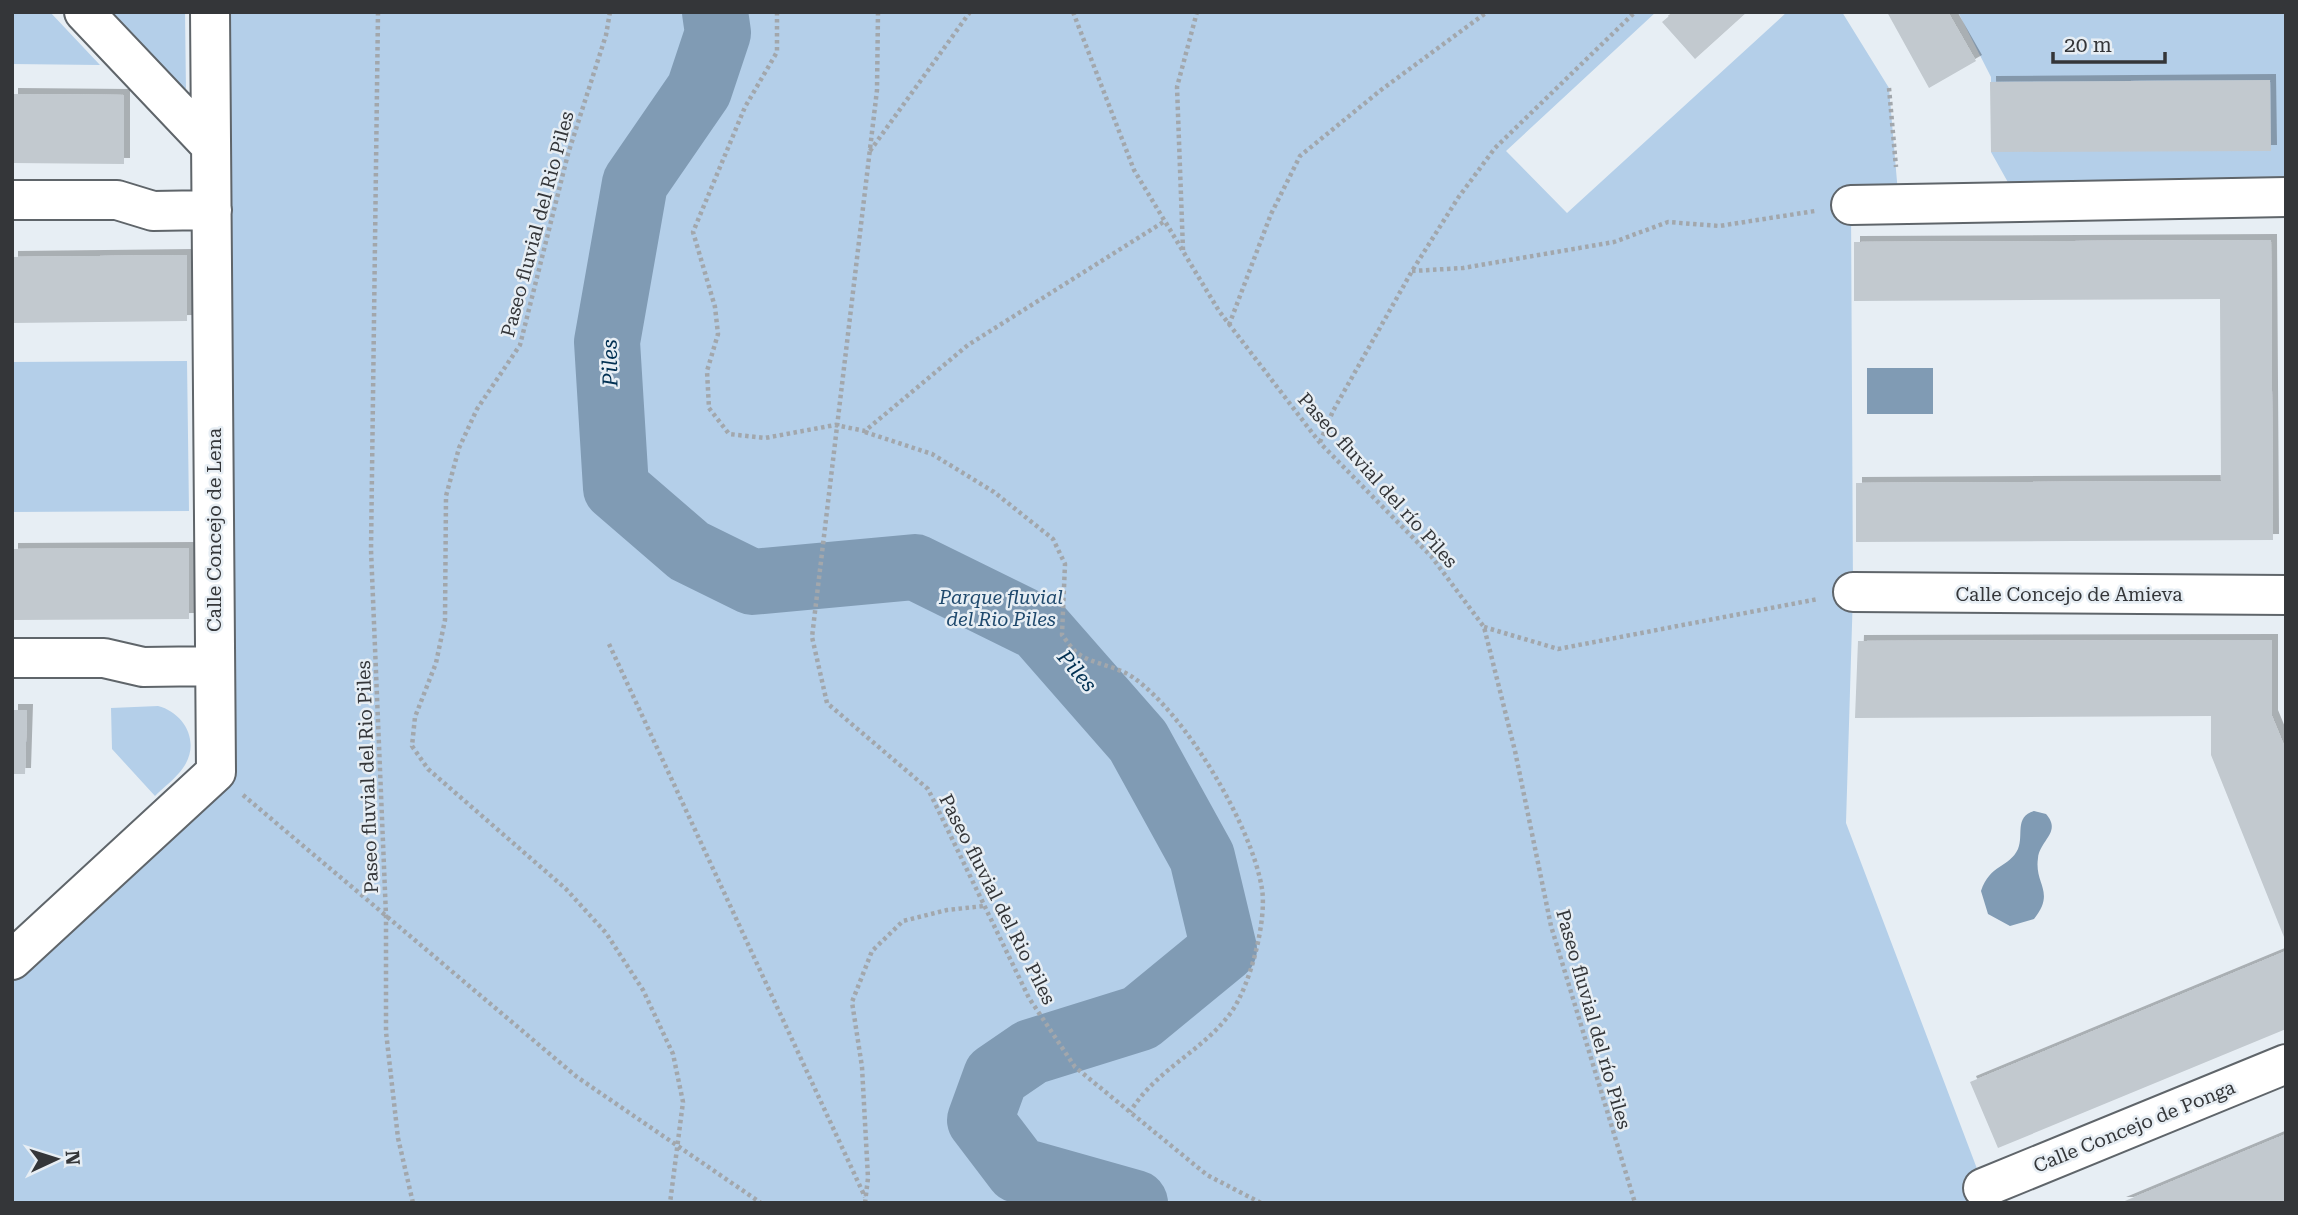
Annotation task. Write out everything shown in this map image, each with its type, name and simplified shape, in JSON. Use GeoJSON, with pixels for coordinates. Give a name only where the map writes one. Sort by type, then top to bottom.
{"type":"FeatureCollection","features":[{"type":"Feature","properties":{"kind":"street"},"geometry":{"type":"LineString","coordinates":[[84,12],[211,146]]}},
{"type":"Feature","properties":{"kind":"street","name":"Calle Concejo de Lena"},"geometry":{"type":"LineString","coordinates":[[210,12],[216,772]]}},
{"type":"Feature","properties":{"kind":"street"},"geometry":{"type":"LineString","coordinates":[[1851,205],[2286,197]]}},
{"type":"Feature","properties":{"kind":"street"},"geometry":{"type":"LineString","coordinates":[[12,200],[117,200],[153,211],[212,210]]}},
{"type":"Feature","properties":{"kind":"street","name":"Calle Concejo de Amieva"},"geometry":{"type":"LineString","coordinates":[[1853,593],[2286,595]]}},
{"type":"Feature","properties":{"kind":"street"},"geometry":{"type":"LineString","coordinates":[[12,658],[103,659],[143,667],[215,666]]}},
{"type":"Feature","properties":{"kind":"street"},"geometry":{"type":"LineString","coordinates":[[12,960],[216,772]]}},
{"type":"Feature","properties":{"kind":"street","name":"Calle Concejo de Ponga"},"geometry":{"type":"LineString","coordinates":[[1983,1188],[2286,1064]]}},
{"type":"Feature","properties":{"kind":"path","name":"Paseo fluvial del Rio Piles"},"geometry":{"type":"LineString","coordinates":[[378,12],[371,550],[386,915],[386,1032],[398,1138],[413,1203]]}},
{"type":"Feature","properties":{"kind":"path","name":"Paseo fluvial del Rio Piles"},"geometry":{"type":"LineString","coordinates":[[610,12],[606,36],[568,155],[520,345],[477,409],[459,448],[446,496],[445,620],[436,663],[415,717],[412,746],[428,769],[566,888],[606,933],[643,990],[673,1054],[683,1102],[670,1203]]}},
{"type":"Feature","properties":{"kind":"path"},"geometry":{"type":"LineString","coordinates":[[776,12],[777,52],[745,107],[693,232],[715,307],[718,334],[707,372],[709,408],[729,434],[765,438],[835,425],[864,431],[932,454],[994,492],[1053,539],[1065,564],[1061,608],[1062,635],[1079,655],[1110,665],[1135,678],[1170,713],[1223,785],[1239,819],[1262,890],[1257,954],[1232,1011],[1206,1038],[1143,1090],[1130,1112]]}},
{"type":"Feature","properties":{"kind":"path","name":"Paseo fluvial del Rio Piles"},"geometry":{"type":"LineString","coordinates":[[878,12],[877,90],[835,425],[812,637],[827,703],[928,789],[1029,998],[1075,1067],[1207,1175],[1261,1203]]}},
{"type":"Feature","properties":{"kind":"path"},"geometry":{"type":"LineString","coordinates":[[870,151],[970,12]]}},
{"type":"Feature","properties":{"kind":"path","name":"Paseo fluvial del río Piles"},"geometry":{"type":"LineString","coordinates":[[1073,12],[1134,170],[1229,325],[1320,443],[1431,556],[1484,627],[1551,926],[1635,1203]]}},
{"type":"Feature","properties":{"kind":"path"},"geometry":{"type":"LineString","coordinates":[[1183,251],[1178,87],[1197,12]]}},
{"type":"Feature","properties":{"kind":"path"},"geometry":{"type":"LineString","coordinates":[[1229,325],[1271,214],[1300,156],[1381,90],[1487,12]]}},
{"type":"Feature","properties":{"kind":"path"},"geometry":{"type":"LineString","coordinates":[[1320,443],[1333,411],[1412,271],[1458,198],[1495,148],[1635,12]]}},
{"type":"Feature","properties":{"kind":"path"},"geometry":{"type":"LineString","coordinates":[[1889,88],[1899,205]]}},
{"type":"Feature","properties":{"kind":"path"},"geometry":{"type":"LineString","coordinates":[[1412,271],[1463,268],[1614,242],[1668,222],[1719,226],[1851,205]]}},
{"type":"Feature","properties":{"kind":"path"},"geometry":{"type":"LineString","coordinates":[[864,431],[968,345],[1165,221]]}},
{"type":"Feature","properties":{"kind":"path"},"geometry":{"type":"LineString","coordinates":[[1484,627],[1558,649],[1853,593]]}},
{"type":"Feature","properties":{"kind":"path"},"geometry":{"type":"LineString","coordinates":[[609,644],[865,1200]]}},
{"type":"Feature","properties":{"kind":"path"},"geometry":{"type":"LineString","coordinates":[[216,772],[577,1077],[761,1203]]}},
{"type":"Feature","properties":{"kind":"path"},"geometry":{"type":"LineString","coordinates":[[865,1200],[868,1178],[862,1067],[852,1002],[872,951],[903,921],[947,910],[985,906]]}},
{"type":"Feature","properties":{"kind":"green space"},"geometry":{"type":"Polygon","coordinates":[[[12,12],[50,12],[100,65],[12,64],[12,12]]]}},
{"type":"Feature","properties":{"kind":"green space"},"geometry":{"type":"Polygon","coordinates":[[[110,12],[185,12],[186,92],[110,12]]]}},
{"type":"Feature","properties":{"kind":"green space","name":"Parque fluvial del Rio Piles"},"geometry":{"type":"Polygon","coordinates":[[[214,12],[1656,12],[1506,151],[1567,213],[1787,12],[1842,12],[1889,88],[1899,205],[1851,206],[1853,592],[1846,823],[1990,1203],[12,1203],[12,978],[223,778],[214,12]]]}},
{"type":"Feature","properties":{"kind":"green space"},"geometry":{"type":"Polygon","coordinates":[[[1958,12],[2286,12],[2286,197],[2019,202],[1991,152],[1991,77],[1958,12]]]}},
{"type":"Feature","properties":{"kind":"green space"},"geometry":{"type":"Polygon","coordinates":[[[187,361],[189,511],[12,512],[12,362],[187,361]]]}},
{"type":"Feature","properties":{"kind":"green space"},"geometry":{"type":"Polygon","coordinates":[[[158,706],[176,715],[183,722],[190,739],[190,749],[183,768],[155,796],[112,749],[111,708],[158,706]]]}},
{"type":"Feature","properties":{"kind":"shaded area"},"geometry":{"type":"Polygon","coordinates":[[[1867,368],[1933,368],[1933,414],[1867,414],[1867,368]]]}},
{"type":"Feature","properties":{"kind":"shaded area"},"geometry":{"type":"Polygon","coordinates":[[[2034,811],[2046,814],[2052,826],[2038,858],[2043,901],[2034,919],[2010,926],[1988,914],[1981,891],[1989,876],[2010,860],[2018,849],[2022,822],[2034,811]]]}},
{"type":"Feature","properties":{"kind":"building"},"geometry":{"type":"Polygon","coordinates":[[[1674,12],[1747,12],[1695,59],[1662,22],[1674,12]]]}},
{"type":"Feature","properties":{"kind":"building"},"geometry":{"type":"Polygon","coordinates":[[[1887,12],[1948,12],[1976,61],[1929,88],[1887,12]]]}},
{"type":"Feature","properties":{"kind":"building"},"geometry":{"type":"Polygon","coordinates":[[[2270,80],[2271,151],[1991,152],[1990,82],[2270,80]]]}},
{"type":"Feature","properties":{"kind":"building"},"geometry":{"type":"Polygon","coordinates":[[[12,94],[124,95],[124,164],[12,163],[12,94]]]}},
{"type":"Feature","properties":{"kind":"building"},"geometry":{"type":"Polygon","coordinates":[[[2271,240],[2273,540],[1856,542],[1856,483],[2221,481],[2220,299],[1854,301],[1854,242],[2271,240]]]}},
{"type":"Feature","properties":{"kind":"building"},"geometry":{"type":"Polygon","coordinates":[[[187,255],[187,321],[12,323],[12,257],[187,255]]]}},
{"type":"Feature","properties":{"kind":"building"},"geometry":{"type":"Polygon","coordinates":[[[189,548],[189,619],[12,620],[12,549],[189,548]]]}},
{"type":"Feature","properties":{"kind":"building"},"geometry":{"type":"Polygon","coordinates":[[[2272,640],[2272,716],[2286,750],[2286,942],[2211,755],[2211,716],[1855,718],[1858,641],[2272,640]]]}},
{"type":"Feature","properties":{"kind":"building"},"geometry":{"type":"Polygon","coordinates":[[[12,710],[27,710],[25,774],[12,774],[12,710]]]}},
{"type":"Feature","properties":{"kind":"building"},"geometry":{"type":"Polygon","coordinates":[[[2286,951],[2286,1029],[1998,1148],[1970,1082],[2286,951]]]}},
{"type":"Feature","properties":{"kind":"building"},"geometry":{"type":"Polygon","coordinates":[[[2286,1134],[2286,1203],[2120,1203],[2286,1134]]]}},
{"type":"Feature","properties":{"kind":"waterway","name":"Piles"},"geometry":{"type":"LineString","coordinates":[[715,12],[718,33],[699,90],[635,183],[607,342],[616,488],[689,551],[752,582],[915,567],[1039,628],[1138,741],[1202,857],[1224,949],[1140,1018],[1031,1052],[996,1076],[980,1120],[1018,1170],[1135,1203]]}}]}
